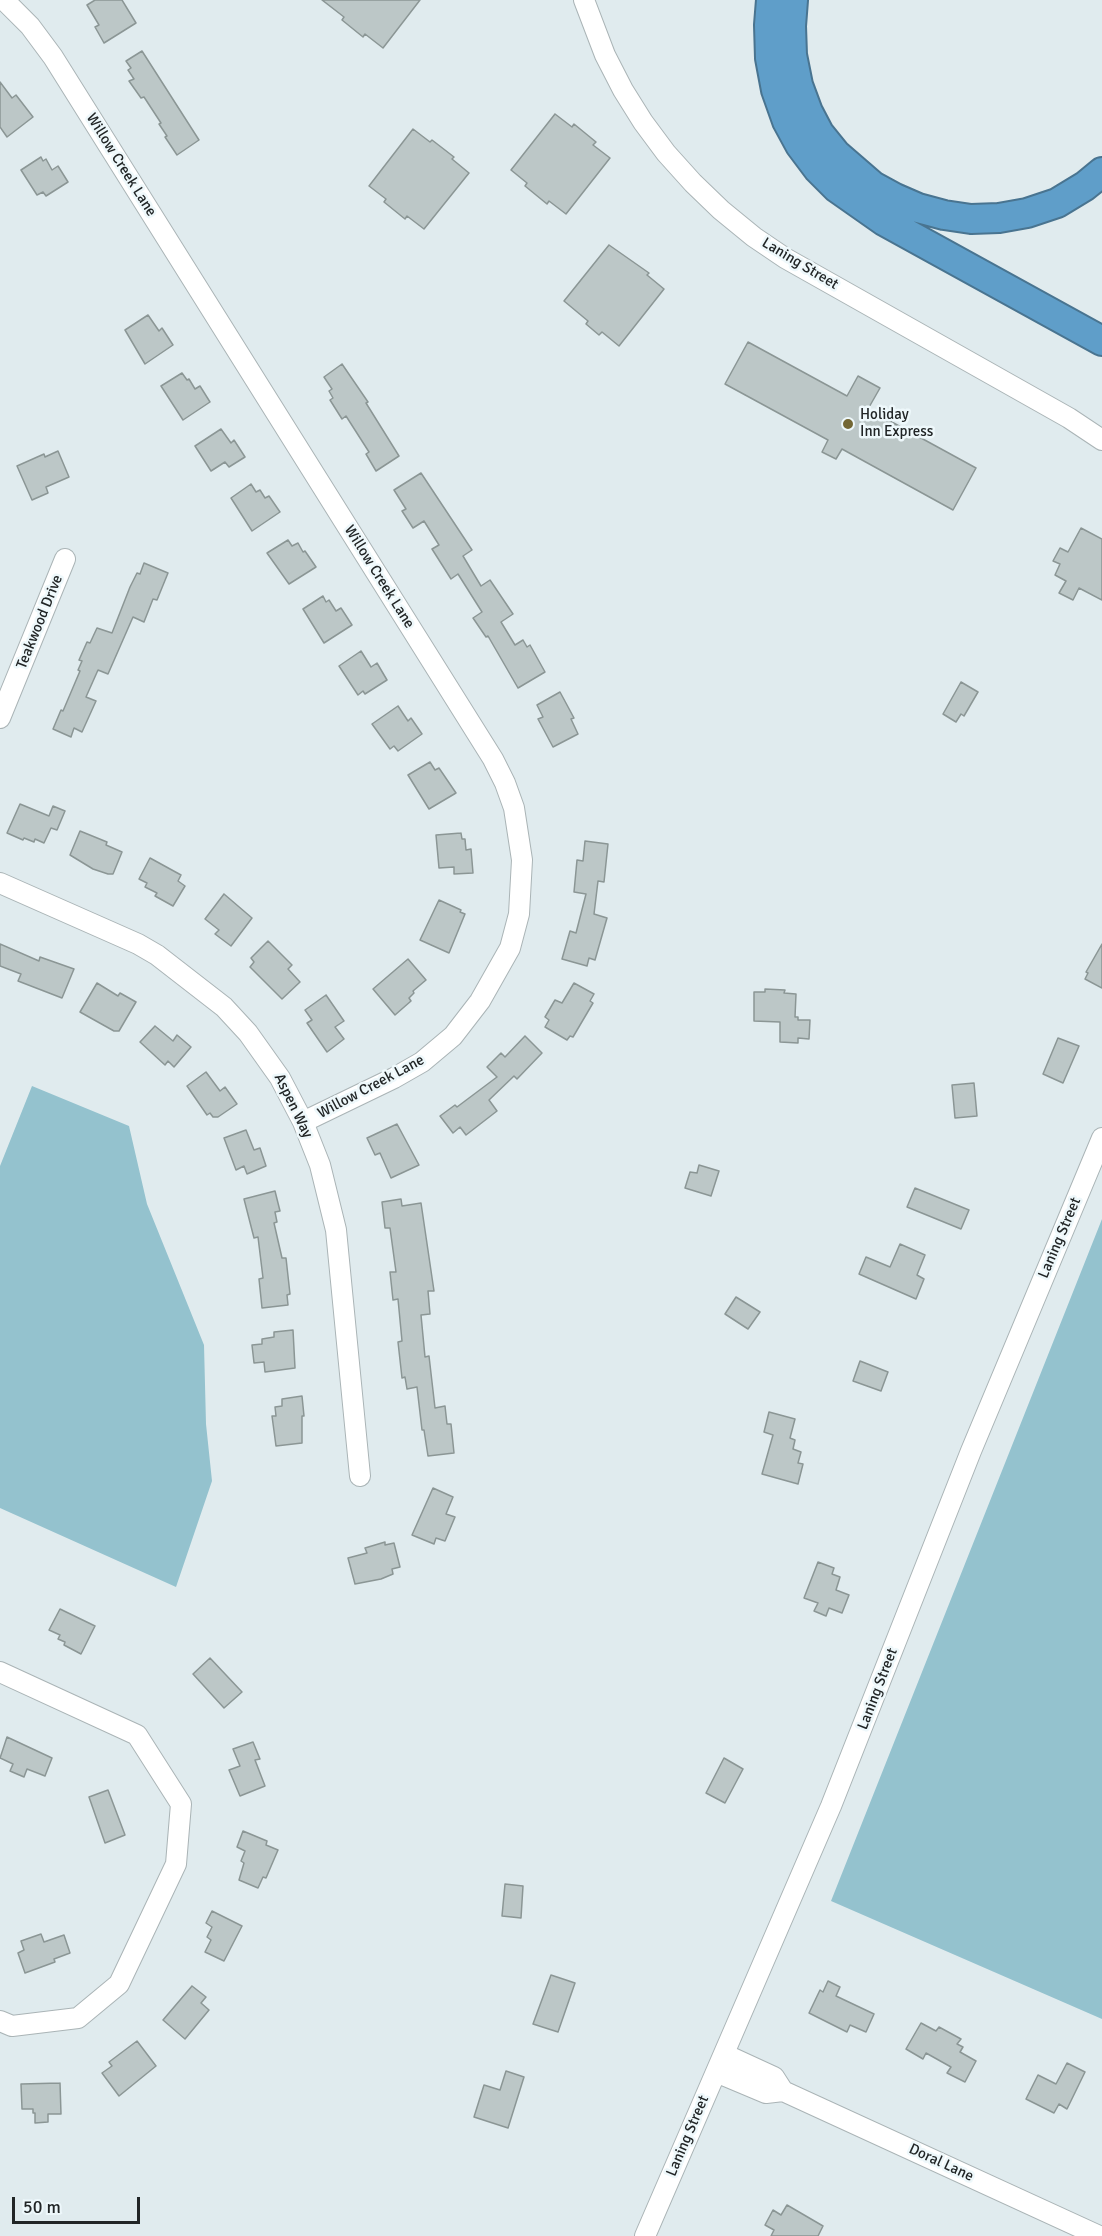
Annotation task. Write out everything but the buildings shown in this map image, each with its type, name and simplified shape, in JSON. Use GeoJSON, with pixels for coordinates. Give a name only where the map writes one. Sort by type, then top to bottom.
{"type":"FeatureCollection","features":[{"type":"Feature","properties":{"kind":"highway"},"geometry":{"type":"LineString","coordinates":[[771,0],[770,58],[776,90],[786,121],[800,146],[818,169],[844,193],[884,220],[1102,341]]}},
{"type":"Feature","properties":{"kind":"highway"},"geometry":{"type":"LineString","coordinates":[[793,0],[792,55],[798,84],[808,112],[819,133],[852,170],[894,198],[944,215],[970,219],[999,218],[1027,213],[1057,203],[1085,186],[1102,172]]}},
{"type":"Feature","properties":{"kind":"street","name":"Willow Creek Lane"},"geometry":{"type":"LineString","coordinates":[[4,0],[30,26],[54,57],[493,759],[505,783],[513,808],[522,860],[519,914],[510,948],[480,1001],[453,1036],[422,1062],[303,1122]]}},
{"type":"Feature","properties":{"kind":"street","name":"Laning Street"},"geometry":{"type":"LineString","coordinates":[[584,0],[605,55],[643,122],[693,183],[721,210],[785,258],[1069,418],[1102,440]]}},
{"type":"Feature","properties":{"kind":"street","name":"Teakwood Drive"},"geometry":{"type":"LineString","coordinates":[[0,718],[65,559]]}},
{"type":"Feature","properties":{"kind":"street","name":"Aspen Way"},"geometry":{"type":"LineString","coordinates":[[0,883],[138,944],[157,955],[224,1007],[248,1033],[280,1078],[303,1122],[320,1165],[336,1230],[360,1476]]}},
{"type":"Feature","properties":{"kind":"street","name":"Laning Street"},"geometry":{"type":"LineString","coordinates":[[645,2236],[831,1806],[971,1451],[1102,1138]]}},
{"type":"Feature","properties":{"kind":"street"},"geometry":{"type":"LineString","coordinates":[[0,1672],[137,1735],[181,1804],[176,1864],[119,1984],[78,2018],[12,2026],[0,2021]]}},
{"type":"Feature","properties":{"kind":"street","name":"Doral Lane"},"geometry":{"type":"LineString","coordinates":[[724,2054],[774,2077],[783,2091]]}},
{"type":"Feature","properties":{"kind":"street","name":"Doral Lane"},"geometry":{"type":"LineString","coordinates":[[716,2072],[766,2093],[783,2091],[1099,2236]]}},
{"type":"Feature","properties":{"kind":"shaded area"},"geometry":{"type":"Polygon","coordinates":[[[32,1086],[129,1126],[147,1204],[204,1345],[206,1424],[212,1481],[176,1587],[0,1508],[0,1166],[32,1086]]]}},
{"type":"Feature","properties":{"kind":"shaded area"},"geometry":{"type":"Polygon","coordinates":[[[1102,1219],[1102,2019],[831,1901],[1102,1219]]]}},
{"type":"Feature","properties":{"kind":"place","name":"Holiday Inn Express"},"geometry":{"type":"Point","coordinates":[848,424]}}]}
